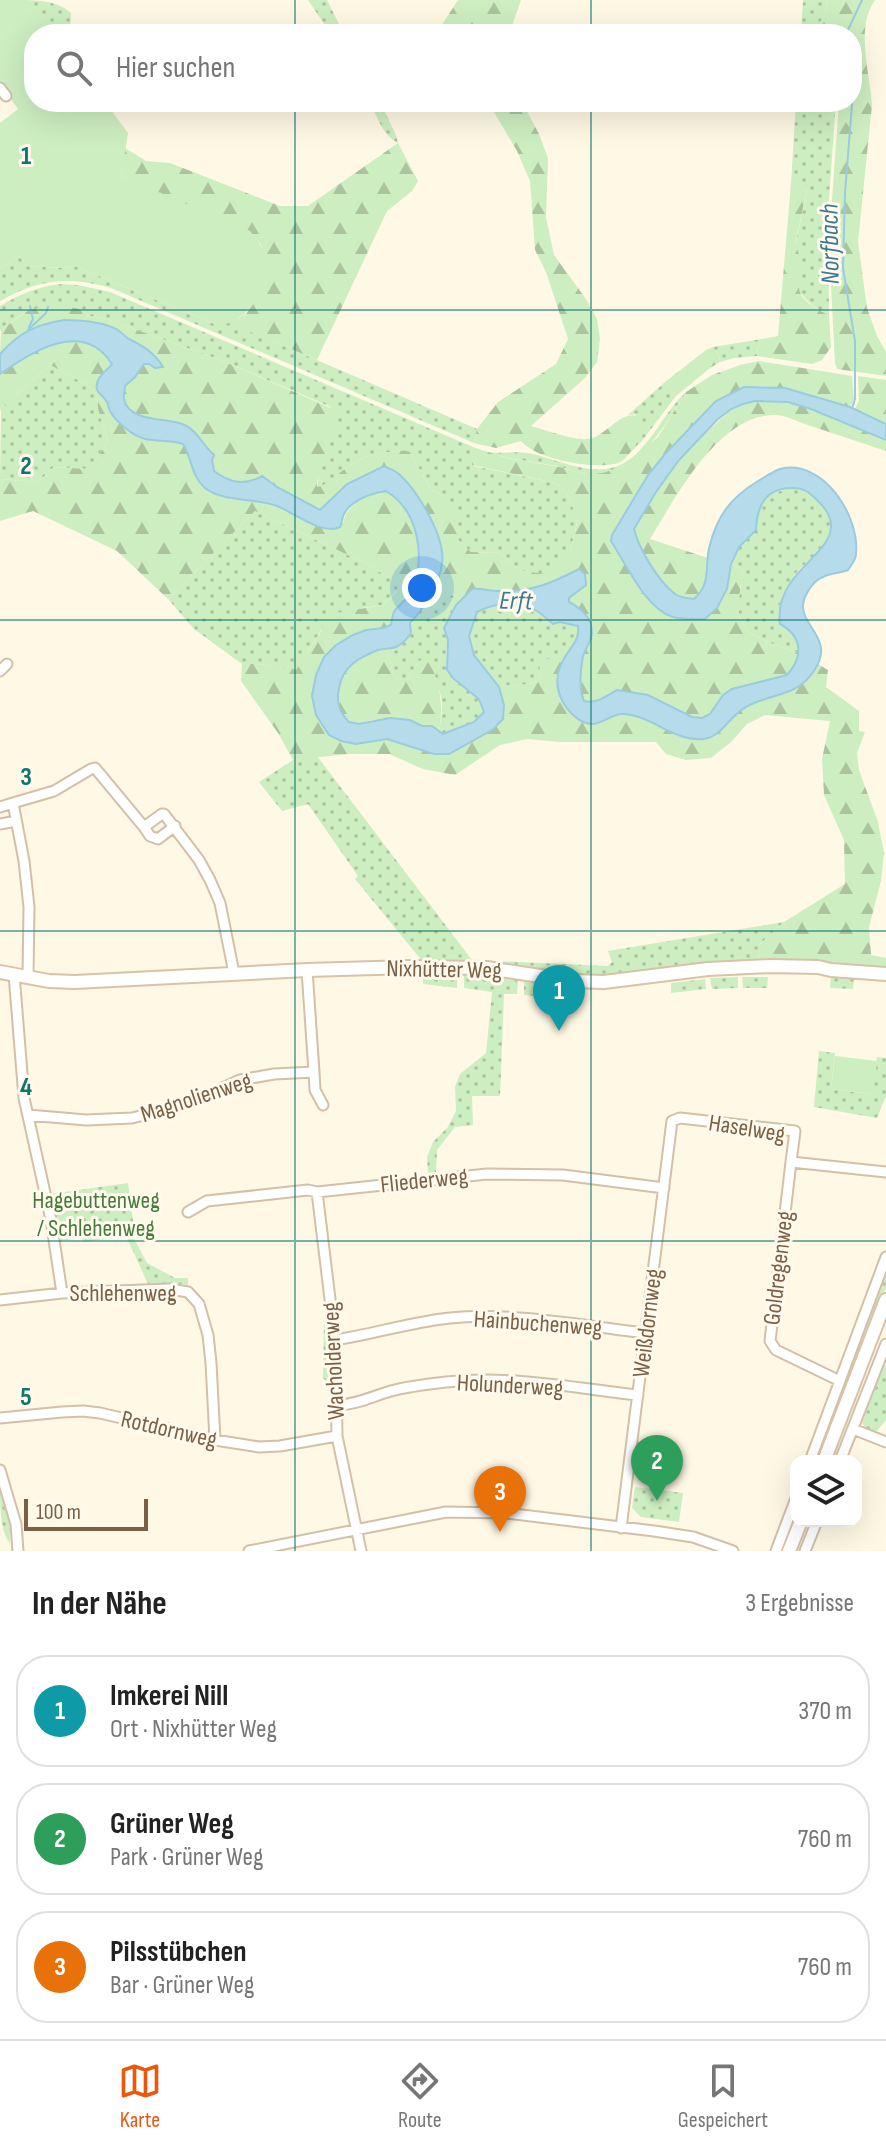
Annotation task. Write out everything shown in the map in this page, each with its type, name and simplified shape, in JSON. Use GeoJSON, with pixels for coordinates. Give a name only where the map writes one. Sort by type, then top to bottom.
{"type":"FeatureCollection","features":[{"type":"Feature","properties":{"kind":"main road","name":"Nixhütter Weg"},"geometry":{"type":"LineString","coordinates":[[0,972],[75,982],[307,970],[454,967],[604,982],[687,971],[770,966],[886,974]]}},
{"type":"Feature","properties":{"kind":"main road"},"geometry":{"type":"LineString","coordinates":[[826,1455],[886,1300]]}},
{"type":"Feature","properties":{"kind":"main road"},"geometry":{"type":"LineString","coordinates":[[789,1551],[799,1527]]}},
{"type":"Feature","properties":{"kind":"street"},"geometry":{"type":"LineString","coordinates":[[0,807],[54,791],[95,768],[150,836],[158,839],[175,826]]}},
{"type":"Feature","properties":{"kind":"street"},"geometry":{"type":"LineString","coordinates":[[13,803],[29,907],[28,977]]}},
{"type":"Feature","properties":{"kind":"street"},"geometry":{"type":"LineString","coordinates":[[144,827],[162,814],[167,816],[199,860],[215,891],[226,926],[234,973]]}},
{"type":"Feature","properties":{"kind":"street"},"geometry":{"type":"LineString","coordinates":[[0,824],[16,821]]}},
{"type":"Feature","properties":{"kind":"street"},"geometry":{"type":"LineString","coordinates":[[307,970],[315,1090],[323,1105]]}},
{"type":"Feature","properties":{"kind":"street"},"geometry":{"type":"LineString","coordinates":[[14,974],[24,1098],[51,1220],[62,1293]]}},
{"type":"Feature","properties":{"kind":"street","name":"Magnolienweg"},"geometry":{"type":"LineString","coordinates":[[28,1115],[86,1120],[132,1118],[179,1107],[250,1078],[314,1072]]}},
{"type":"Feature","properties":{"kind":"street","name":"Haselweg"},"geometry":{"type":"LineString","coordinates":[[674,1119],[795,1131],[791,1162],[886,1172]]}},
{"type":"Feature","properties":{"kind":"street","name":"Weißdornweg"},"geometry":{"type":"LineString","coordinates":[[621,1528],[674,1119]]}},
{"type":"Feature","properties":{"kind":"street","name":"Goldregenweg"},"geometry":{"type":"LineString","coordinates":[[791,1162],[770,1341],[776,1350],[840,1381]]}},
{"type":"Feature","properties":{"kind":"street","name":"Fliederweg"},"geometry":{"type":"LineString","coordinates":[[188,1212],[207,1201],[487,1174],[563,1175],[664,1188]]}},
{"type":"Feature","properties":{"kind":"street","name":"Wacholderweg"},"geometry":{"type":"LineString","coordinates":[[317,1192],[335,1340],[337,1436],[361,1551]]}},
{"type":"Feature","properties":{"kind":"street"},"geometry":{"type":"LineString","coordinates":[[812,1455],[886,1257]]}},
{"type":"Feature","properties":{"kind":"street","name":"Schlehenweg"},"geometry":{"type":"LineString","coordinates":[[0,1300],[62,1293],[170,1289],[192,1295],[203,1315],[208,1335],[215,1440]]}},
{"type":"Feature","properties":{"kind":"street","name":"Hainbuchenweg"},"geometry":{"type":"LineString","coordinates":[[335,1340],[420,1322],[472,1317],[525,1319],[646,1333]]}},
{"type":"Feature","properties":{"kind":"street"},"geometry":{"type":"LineString","coordinates":[[842,1455],[886,1344]]}},
{"type":"Feature","properties":{"kind":"street","name":"Holunderweg"},"geometry":{"type":"LineString","coordinates":[[337,1405],[420,1385],[470,1380],[526,1382],[638,1395]]}},
{"type":"Feature","properties":{"kind":"street","name":"Rotdornweg"},"geometry":{"type":"LineString","coordinates":[[0,1418],[83,1411],[215,1440],[269,1447],[337,1436]]}},
{"type":"Feature","properties":{"kind":"street"},"geometry":{"type":"LineString","coordinates":[[853,1429],[886,1442]]}},
{"type":"Feature","properties":{"kind":"street"},"geometry":{"type":"LineString","coordinates":[[0,1470],[16,1524],[18,1551]]}},
{"type":"Feature","properties":{"kind":"street"},"geometry":{"type":"LineString","coordinates":[[249,1551],[446,1512],[506,1513],[693,1537],[733,1551]]}},
{"type":"Feature","properties":{"kind":"street"},"geometry":{"type":"LineString","coordinates":[[776,1551],[790,1514]]}},
{"type":"Feature","properties":{"kind":"street"},"geometry":{"type":"LineString","coordinates":[[805,1551],[815,1527]]}},
{"type":"Feature","properties":{"kind":"green space"},"geometry":{"type":"Polygon","coordinates":[[[0,0],[27,0],[46,24],[24,24],[24,112],[112,112],[128,133],[121,176],[250,231],[253,235],[265,254],[267,264],[265,284],[254,304],[236,319],[217,325],[75,266],[27,266],[19,256],[0,269],[0,123],[18,109],[0,84],[0,0]]]}},
{"type":"Feature","properties":{"kind":"green space"},"geometry":{"type":"Polygon","coordinates":[[[16,0],[59,5],[71,13],[70,24],[35,24],[16,0]]]}},
{"type":"Feature","properties":{"kind":"green space"},"geometry":{"type":"Polygon","coordinates":[[[308,0],[327,0],[339,24],[324,24],[308,0]]]}},
{"type":"Feature","properties":{"kind":"green space"},"geometry":{"type":"Polygon","coordinates":[[[458,0],[521,0],[513,24],[443,23],[458,0]]]}},
{"type":"Feature","properties":{"kind":"green space"},"geometry":{"type":"Polygon","coordinates":[[[803,0],[825,0],[828,5],[820,24],[802,24],[803,0]]]}},
{"type":"Feature","properties":{"kind":"green space"},"geometry":{"type":"Polygon","coordinates":[[[825,0],[875,0],[869,11],[865,37],[872,105],[858,242],[867,308],[886,352],[886,376],[837,369],[835,363],[831,213],[838,112],[862,112],[862,24],[820,24],[828,5],[825,0]]]}},
{"type":"Feature","properties":{"kind":"green space"},"geometry":{"type":"Polygon","coordinates":[[[375,112],[385,112],[398,143],[384,131],[375,112]]]}},
{"type":"Feature","properties":{"kind":"green space"},"geometry":{"type":"Polygon","coordinates":[[[494,112],[527,112],[539,134],[548,158],[546,217],[554,255],[597,319],[600,339],[597,362],[585,378],[531,426],[587,439],[599,435],[623,418],[635,415],[642,418],[642,429],[636,444],[624,460],[614,464],[562,461],[539,453],[521,441],[496,448],[474,443],[477,429],[498,402],[556,364],[568,339],[546,272],[535,250],[530,181],[494,112]]]}},
{"type":"Feature","properties":{"kind":"green space"},"geometry":{"type":"Polygon","coordinates":[[[795,112],[835,112],[828,212],[829,315],[811,304],[797,288],[799,279],[795,246],[807,190],[791,183],[795,112]]]}},
{"type":"Feature","properties":{"kind":"green space"},"geometry":{"type":"Polygon","coordinates":[[[398,143],[418,181],[412,191],[387,211],[317,360],[239,327],[266,280],[267,270],[260,243],[121,176],[125,148],[146,161],[170,163],[280,206],[308,206],[398,143]]]}},
{"type":"Feature","properties":{"kind":"green space"},"geometry":{"type":"Polygon","coordinates":[[[791,183],[807,189],[795,245],[800,257],[800,290],[813,306],[829,315],[831,347],[822,360],[812,364],[757,356],[762,339],[778,336],[791,183]]]}},
{"type":"Feature","properties":{"kind":"green space"},"geometry":{"type":"Polygon","coordinates":[[[19,256],[27,266],[75,266],[217,325],[246,313],[240,327],[477,429],[474,443],[111,288],[81,282],[54,282],[28,288],[0,301],[0,269],[19,256]]]}},
{"type":"Feature","properties":{"kind":"green space"},"geometry":{"type":"Polygon","coordinates":[[[62,284],[110,292],[473,447],[473,466],[556,483],[565,491],[578,518],[570,552],[549,574],[521,571],[500,553],[471,552],[458,540],[453,514],[439,494],[431,490],[410,452],[370,456],[354,463],[322,487],[317,487],[331,407],[223,361],[107,319],[85,315],[24,313],[0,331],[0,306],[30,291],[62,284]]]}},
{"type":"Feature","properties":{"kind":"green space"},"geometry":{"type":"Polygon","coordinates":[[[60,304],[223,361],[331,408],[339,416],[317,487],[370,456],[410,452],[431,490],[439,494],[454,514],[458,540],[471,552],[500,553],[521,571],[548,574],[570,552],[578,519],[565,491],[556,483],[472,465],[473,447],[503,457],[584,474],[603,473],[623,466],[658,437],[686,392],[712,375],[759,361],[852,376],[854,400],[850,407],[785,388],[760,386],[705,413],[648,475],[612,535],[640,590],[717,608],[727,589],[731,564],[743,569],[739,615],[747,631],[799,653],[793,669],[787,675],[732,689],[710,714],[702,718],[692,717],[648,695],[617,690],[597,700],[584,701],[581,671],[589,642],[569,602],[569,598],[586,585],[579,570],[531,589],[473,589],[462,599],[437,591],[442,564],[433,527],[416,494],[385,466],[347,484],[320,510],[262,476],[244,482],[226,478],[214,471],[214,455],[187,426],[140,415],[127,406],[125,386],[144,364],[149,364],[139,343],[118,329],[4,350],[0,354],[1,330],[29,310],[60,304]]]}},
{"type":"Feature","properties":{"kind":"green space"},"geometry":{"type":"Polygon","coordinates":[[[762,339],[757,356],[720,362],[715,350],[706,350],[713,347],[762,339]]]}},
{"type":"Feature","properties":{"kind":"green space"},"geometry":{"type":"Polygon","coordinates":[[[64,340],[91,346],[107,358],[112,364],[99,378],[97,387],[113,415],[125,428],[140,437],[183,444],[190,463],[208,491],[343,523],[353,505],[386,491],[406,511],[418,551],[418,566],[409,596],[394,612],[391,624],[353,635],[312,696],[369,742],[387,739],[434,754],[449,754],[492,730],[503,719],[504,705],[499,687],[539,681],[540,659],[563,659],[559,671],[592,725],[621,714],[631,715],[693,739],[709,738],[751,704],[802,685],[818,664],[828,670],[826,687],[859,711],[859,731],[865,732],[857,753],[859,770],[878,822],[884,853],[881,881],[869,927],[871,955],[886,958],[886,970],[759,964],[758,946],[784,922],[845,884],[844,840],[824,795],[822,759],[830,721],[765,715],[747,724],[711,758],[686,760],[666,754],[656,742],[527,739],[500,745],[455,775],[423,769],[389,754],[349,754],[293,760],[241,681],[242,664],[276,665],[296,670],[322,630],[324,620],[336,613],[383,605],[397,591],[397,583],[369,565],[255,511],[168,599],[117,551],[33,511],[0,521],[0,479],[38,482],[54,467],[89,469],[108,441],[97,395],[86,384],[50,365],[0,412],[0,374],[30,355],[64,340]]]}},
{"type":"Feature","properties":{"kind":"green space"},"geometry":{"type":"Polygon","coordinates":[[[706,350],[715,350],[720,362],[676,396],[665,382],[706,350]]]}},
{"type":"Feature","properties":{"kind":"green space"},"geometry":{"type":"Polygon","coordinates":[[[50,365],[86,384],[97,395],[108,441],[89,469],[54,467],[38,482],[0,479],[1,408],[50,365]]]}},
{"type":"Feature","properties":{"kind":"green space"},"geometry":{"type":"Polygon","coordinates":[[[858,376],[886,380],[886,424],[855,409],[859,400],[858,376]]]}},
{"type":"Feature","properties":{"kind":"green space"},"geometry":{"type":"Polygon","coordinates":[[[665,382],[676,396],[624,459],[636,444],[636,414],[628,415],[665,382]]]}},
{"type":"Feature","properties":{"kind":"green space"},"geometry":{"type":"Polygon","coordinates":[[[686,392],[647,448],[620,468],[604,473],[587,474],[485,452],[528,453],[583,468],[610,468],[623,464],[635,455],[686,392]]]}},
{"type":"Feature","properties":{"kind":"green space"},"geometry":{"type":"Polygon","coordinates":[[[755,401],[787,402],[811,409],[886,440],[886,451],[779,415],[755,418],[736,428],[701,461],[650,539],[708,558],[702,590],[694,599],[680,596],[669,589],[656,573],[634,529],[679,460],[732,409],[755,401]]]}},
{"type":"Feature","properties":{"kind":"green space"},"geometry":{"type":"Polygon","coordinates":[[[791,488],[815,498],[831,523],[831,533],[826,542],[795,574],[789,587],[787,628],[797,639],[799,653],[747,631],[739,615],[743,569],[731,564],[739,547],[756,530],[760,506],[774,493],[791,488]]]}},
{"type":"Feature","properties":{"kind":"green space"},"geometry":{"type":"Polygon","coordinates":[[[255,511],[369,565],[397,583],[397,590],[383,605],[362,608],[322,629],[296,671],[287,667],[242,664],[194,629],[168,599],[255,511]]]}},
{"type":"Feature","properties":{"kind":"green space"},"geometry":{"type":"Polygon","coordinates":[[[435,589],[462,599],[444,628],[448,640],[446,654],[473,695],[480,699],[484,712],[474,722],[443,734],[439,731],[442,700],[437,686],[418,662],[408,678],[398,680],[393,674],[387,648],[395,648],[435,589]]]}},
{"type":"Feature","properties":{"kind":"green space"},"geometry":{"type":"Polygon","coordinates":[[[516,604],[536,610],[552,624],[560,622],[578,626],[577,636],[563,659],[541,659],[539,681],[499,687],[474,655],[469,636],[477,612],[492,605],[516,604]]]}},
{"type":"Feature","properties":{"kind":"green space"},"geometry":{"type":"Polygon","coordinates":[[[387,648],[393,674],[398,680],[408,678],[426,656],[440,692],[439,731],[410,720],[348,722],[341,713],[338,689],[346,671],[359,658],[387,648]]]}},
{"type":"Feature","properties":{"kind":"green space"},"geometry":{"type":"Polygon","coordinates":[[[317,756],[472,960],[608,966],[612,962],[608,951],[784,922],[758,946],[759,964],[604,977],[423,962],[355,879],[358,876],[308,804],[282,811],[259,782],[293,760],[317,756]]]}},
{"type":"Feature","properties":{"kind":"green space"},"geometry":{"type":"Polygon","coordinates":[[[423,975],[457,975],[457,988],[423,984],[423,975]]]}},
{"type":"Feature","properties":{"kind":"green space"},"geometry":{"type":"Polygon","coordinates":[[[464,975],[518,980],[517,994],[504,994],[500,1096],[472,1096],[473,1125],[455,1127],[437,1150],[436,1173],[428,1173],[427,1157],[433,1142],[448,1127],[456,1111],[455,1087],[460,1074],[486,1053],[492,992],[464,988],[464,975]]]}},
{"type":"Feature","properties":{"kind":"green space"},"geometry":{"type":"Polygon","coordinates":[[[738,977],[738,988],[712,989],[710,978],[738,977]]]}},
{"type":"Feature","properties":{"kind":"green space"},"geometry":{"type":"Polygon","coordinates":[[[742,977],[768,977],[767,988],[743,988],[742,977]]]}},
{"type":"Feature","properties":{"kind":"green space"},"geometry":{"type":"Polygon","coordinates":[[[831,977],[854,979],[853,989],[830,988],[831,977]]]}},
{"type":"Feature","properties":{"kind":"green space"},"geometry":{"type":"Polygon","coordinates":[[[705,979],[706,989],[671,993],[671,983],[705,979]]]}},
{"type":"Feature","properties":{"kind":"green space"},"geometry":{"type":"Polygon","coordinates":[[[524,981],[549,986],[550,997],[524,995],[524,981]]]}},
{"type":"Feature","properties":{"kind":"green space"},"geometry":{"type":"Polygon","coordinates":[[[819,1051],[835,1053],[831,1089],[872,1094],[877,1057],[886,1058],[886,1096],[877,1118],[814,1107],[819,1051]]]}},
{"type":"Feature","properties":{"kind":"green space"},"geometry":{"type":"Polygon","coordinates":[[[835,1056],[877,1061],[873,1094],[831,1089],[835,1056]]]}},
{"type":"Feature","properties":{"kind":"green space","name":"Hagebuttenweg / Schlehenweg"},"geometry":{"type":"Polygon","coordinates":[[[128,1183],[134,1228],[131,1233],[147,1263],[175,1278],[188,1278],[188,1285],[148,1284],[126,1236],[84,1242],[82,1238],[58,1241],[50,1194],[128,1183]]]}},
{"type":"Feature","properties":{"kind":"green space"},"geometry":{"type":"Polygon","coordinates":[[[886,1269],[886,1288],[821,1455],[816,1455],[886,1269]]]}},
{"type":"Feature","properties":{"kind":"green space"},"geometry":{"type":"Polygon","coordinates":[[[328,1322],[330,1380],[326,1381],[323,1378],[324,1323],[328,1322]]]}},
{"type":"Feature","properties":{"kind":"green space"},"geometry":{"type":"Polygon","coordinates":[[[884,1365],[886,1420],[876,1432],[862,1423],[884,1365]]]}},
{"type":"Feature","properties":{"kind":"green space"},"geometry":{"type":"Polygon","coordinates":[[[0,1487],[10,1519],[10,1543],[2,1525],[0,1487]]]}},
{"type":"Feature","properties":{"kind":"green space"},"geometry":{"type":"Polygon","coordinates":[[[635,1487],[683,1493],[679,1522],[641,1517],[632,1508],[635,1487]]]}},
{"type":"Feature","properties":{"kind":"water","name":"Erft"},"geometry":{"type":"Polygon","coordinates":[[[64,320],[108,326],[152,354],[163,367],[144,364],[125,386],[127,406],[149,418],[187,426],[214,455],[214,471],[226,478],[244,482],[262,476],[320,510],[347,484],[384,466],[398,474],[415,493],[430,516],[440,542],[441,571],[430,595],[410,623],[411,634],[406,640],[396,647],[364,656],[344,674],[338,693],[339,706],[349,722],[359,724],[390,718],[410,720],[422,726],[432,726],[443,734],[474,722],[484,712],[479,699],[447,670],[448,640],[444,628],[456,605],[472,589],[510,591],[530,588],[579,569],[585,574],[586,585],[569,598],[569,602],[583,612],[592,632],[581,667],[584,701],[597,700],[617,690],[648,695],[692,717],[702,718],[710,714],[723,695],[732,689],[787,675],[796,661],[798,647],[793,634],[780,624],[781,602],[791,582],[830,534],[828,513],[812,495],[791,488],[768,496],[760,507],[756,530],[739,547],[731,564],[727,589],[717,608],[705,619],[673,617],[654,605],[630,573],[611,541],[612,535],[648,475],[665,454],[716,401],[744,387],[785,388],[850,407],[886,424],[886,440],[788,402],[755,401],[743,404],[717,420],[679,460],[634,529],[645,555],[662,581],[677,595],[694,599],[705,582],[709,548],[716,526],[740,494],[780,469],[796,468],[811,472],[836,493],[852,523],[856,556],[848,570],[828,575],[809,590],[803,604],[804,613],[818,638],[820,658],[807,680],[791,691],[740,711],[721,730],[703,739],[682,736],[632,715],[615,715],[587,724],[572,714],[563,702],[557,681],[560,666],[576,640],[578,626],[560,622],[553,624],[530,608],[507,604],[477,612],[469,636],[474,655],[499,687],[504,705],[503,719],[492,730],[449,754],[434,754],[387,739],[356,744],[329,735],[316,715],[312,696],[316,675],[324,657],[336,645],[366,630],[391,625],[394,612],[410,593],[419,551],[413,523],[406,511],[386,491],[380,492],[352,505],[344,514],[340,527],[333,529],[309,522],[277,506],[212,492],[197,478],[183,444],[140,437],[116,420],[97,387],[99,378],[112,364],[100,350],[87,343],[72,341],[42,349],[0,374],[0,354],[14,340],[36,327],[64,320]]]}},
{"type":"Feature","properties":{"kind":"waterway","name":"Norfbach"},"geometry":{"type":"LineString","coordinates":[[851,24],[862,0]]}},
{"type":"Feature","properties":{"kind":"waterway","name":"Norfbach"},"geometry":{"type":"LineString","coordinates":[[851,112],[843,268],[855,341],[855,399],[852,408]]}},
{"type":"Feature","properties":{"kind":"waterway"},"geometry":{"type":"LineString","coordinates":[[29,327],[33,319],[30,306]]}},
{"type":"Feature","properties":{"kind":"waterway"},"geometry":{"type":"LineString","coordinates":[[28,330],[46,313],[48,307]]}},
{"type":"Feature","properties":{"kind":"place","name":"Imkerei Nill"},"geometry":{"type":"Point","coordinates":[559,1031]}},
{"type":"Feature","properties":{"kind":"place","name":"Grüner Weg"},"geometry":{"type":"Point","coordinates":[657,1501]}},
{"type":"Feature","properties":{"kind":"place","name":"Pilsstübchen"},"geometry":{"type":"Point","coordinates":[500,1532]}}]}
